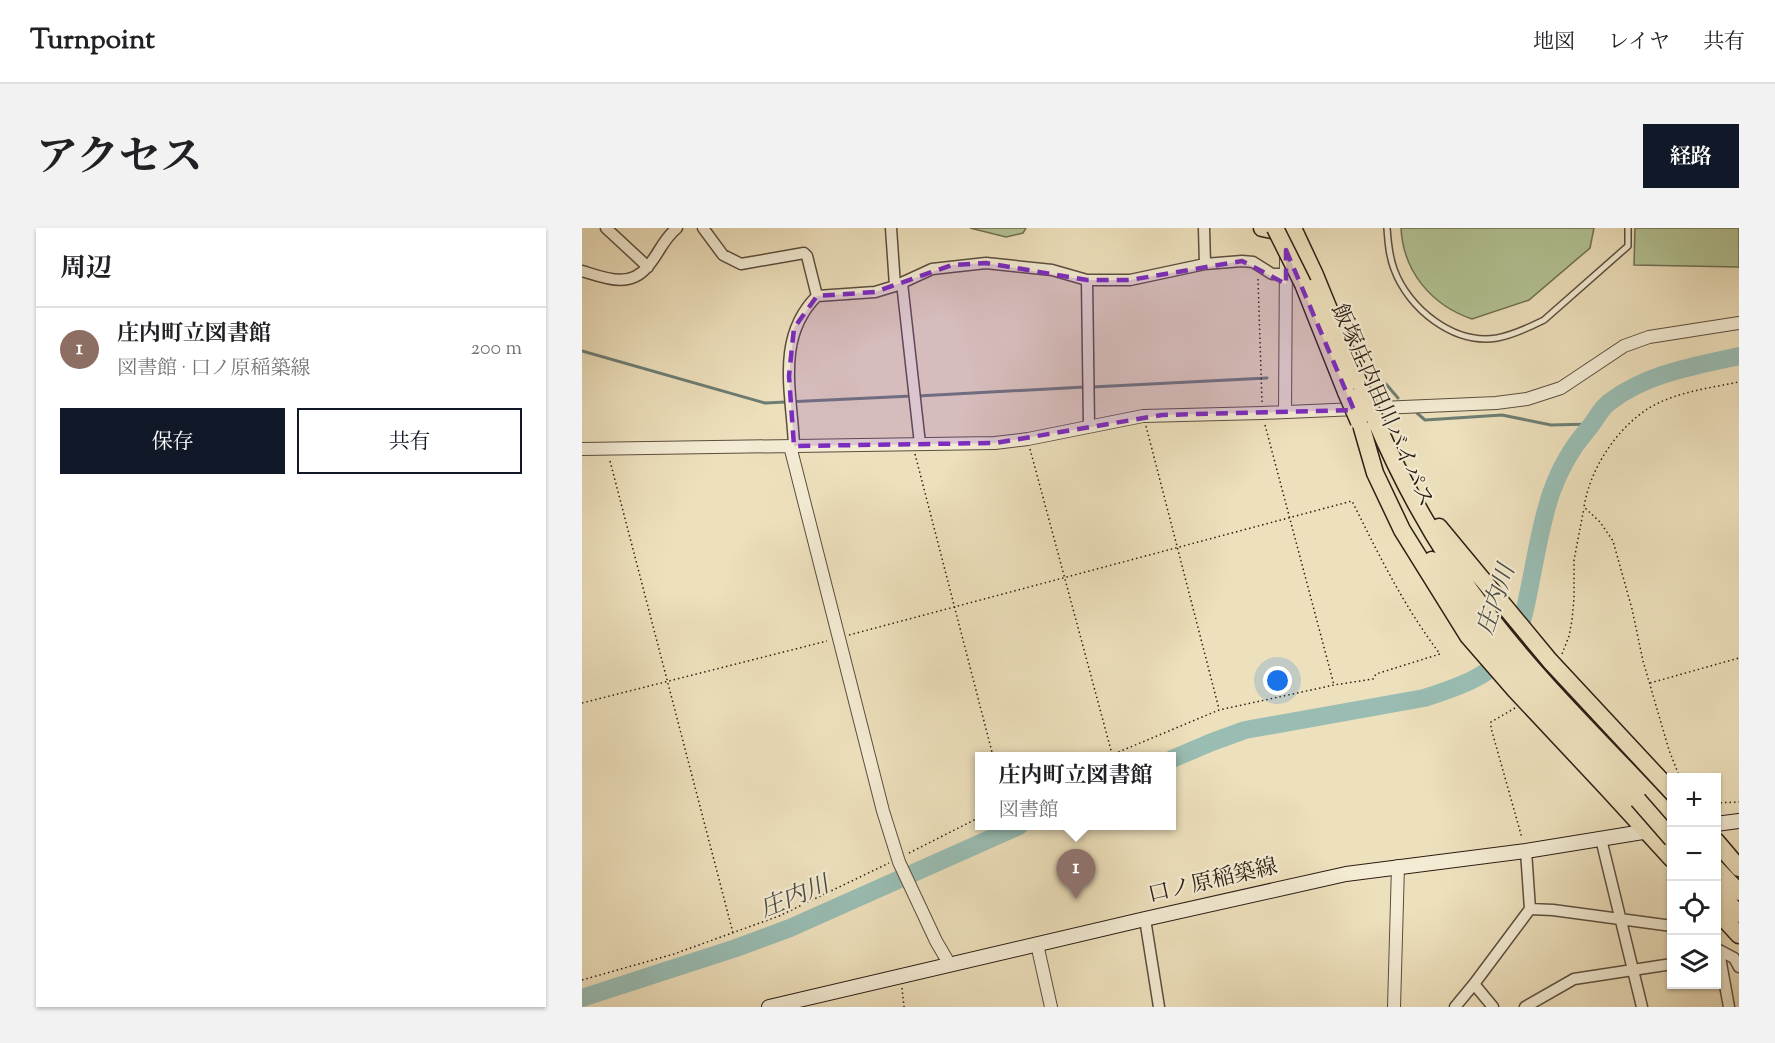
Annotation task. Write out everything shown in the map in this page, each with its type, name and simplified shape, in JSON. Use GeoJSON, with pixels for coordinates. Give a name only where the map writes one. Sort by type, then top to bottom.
{"type":"FeatureCollection","features":[{"type":"Feature","properties":{"kind":"highway"},"geometry":{"type":"LineString","coordinates":[[1262,228],[1285,229]]}},
{"type":"Feature","properties":{"kind":"highway","name":"飯塚庄内田川バイパス"},"geometry":{"type":"LineString","coordinates":[[1285,229],[1309,279],[1369,426],[1446,556],[1479,626],[1534,678],[1644,797],[1667,815]]}},
{"type":"Feature","properties":{"kind":"highway"},"geometry":{"type":"LineString","coordinates":[[1369,426],[1444,536],[1473,567],[1501,603],[1534,678],[1646,831],[1667,855]]}},
{"type":"Feature","properties":{"kind":"highway"},"geometry":{"type":"LineString","coordinates":[[1369,426],[1375,473],[1402,530],[1479,626],[1534,678],[1667,789]]}},
{"type":"Feature","properties":{"kind":"highway","name":"飯塚庄内田川バイパス"},"geometry":{"type":"LineString","coordinates":[[1644,797],[1667,833]]}},
{"type":"Feature","properties":{"kind":"highway"},"geometry":{"type":"LineString","coordinates":[[1721,847],[1739,868]]}},
{"type":"Feature","properties":{"kind":"highway"},"geometry":{"type":"LineString","coordinates":[[1721,873],[1739,892]]}},
{"type":"Feature","properties":{"kind":"highway"},"geometry":{"type":"LineString","coordinates":[[1721,895],[1739,914]]}},
{"type":"Feature","properties":{"kind":"highway"},"geometry":{"type":"LineString","coordinates":[[1721,915],[1739,934]]}},
{"type":"Feature","properties":{"kind":"main road"},"geometry":{"type":"LineString","coordinates":[[1721,823],[1739,821]]}},
{"type":"Feature","properties":{"kind":"main road","name":"口ノ原稲築線"},"geometry":{"type":"LineString","coordinates":[[769,1007],[1346,874],[1526,851],[1667,828]]}},
{"type":"Feature","properties":{"kind":"street"},"geometry":{"type":"LineString","coordinates":[[606,228],[648,267]]}},
{"type":"Feature","properties":{"kind":"street"},"geometry":{"type":"LineString","coordinates":[[582,271],[623,281],[634,278],[648,267],[664,239],[676,228]]}},
{"type":"Feature","properties":{"kind":"street"},"geometry":{"type":"LineString","coordinates":[[703,228],[723,255],[741,264],[804,253],[807,256],[817,296]]}},
{"type":"Feature","properties":{"kind":"street"},"geometry":{"type":"LineString","coordinates":[[891,228],[916,444]]}},
{"type":"Feature","properties":{"kind":"street"},"geometry":{"type":"LineString","coordinates":[[1204,228],[1205,264]]}},
{"type":"Feature","properties":{"kind":"street"},"geometry":{"type":"LineString","coordinates":[[1285,229],[1285,412]]}},
{"type":"Feature","properties":{"kind":"street"},"geometry":{"type":"LineString","coordinates":[[950,965],[898,860],[839,638],[792,446],[789,376],[794,328],[800,316],[817,296],[874,292],[898,285],[932,268],[986,263],[1052,270],[1087,280],[1130,280],[1205,264],[1242,261],[1253,262],[1272,274],[1286,274]]}},
{"type":"Feature","properties":{"kind":"street"},"geometry":{"type":"LineString","coordinates":[[1087,280],[1089,426]]}},
{"type":"Feature","properties":{"kind":"street"},"geometry":{"type":"LineString","coordinates":[[582,449],[995,443],[1028,439],[1143,416],[1496,403],[1527,399],[1561,388],[1624,346],[1649,337],[1739,323]]}},
{"type":"Feature","properties":{"kind":"street"},"geometry":{"type":"LineString","coordinates":[[1601,839],[1642,1007]]}},
{"type":"Feature","properties":{"kind":"street"},"geometry":{"type":"LineString","coordinates":[[1455,1007],[1530,909],[1526,851]]}},
{"type":"Feature","properties":{"kind":"street"},"geometry":{"type":"LineString","coordinates":[[1394,1007],[1398,866]]}},
{"type":"Feature","properties":{"kind":"street"},"geometry":{"type":"LineString","coordinates":[[1530,909],[1667,926]]}},
{"type":"Feature","properties":{"kind":"street"},"geometry":{"type":"LineString","coordinates":[[1145,919],[1159,1007]]}},
{"type":"Feature","properties":{"kind":"street"},"geometry":{"type":"LineString","coordinates":[[1037,944],[1051,1007]]}},
{"type":"Feature","properties":{"kind":"street"},"geometry":{"type":"LineString","coordinates":[[1721,954],[1734,958],[1739,967]]}},
{"type":"Feature","properties":{"kind":"street"},"geometry":{"type":"LineString","coordinates":[[1525,1007],[1574,979],[1667,965]]}},
{"type":"Feature","properties":{"kind":"street"},"geometry":{"type":"LineString","coordinates":[[1721,968],[1729,1007]]}},
{"type":"Feature","properties":{"kind":"street"},"geometry":{"type":"LineString","coordinates":[[1474,984],[1493,1007]]}},
{"type":"Feature","properties":{"kind":"lane"},"geometry":{"type":"LineString","coordinates":[[1387,228],[1393,268],[1416,306],[1450,330],[1465,335],[1496,338],[1544,320],[1628,246],[1628,228]]}},
{"type":"Feature","properties":{"kind":"path"},"geometry":{"type":"LineString","coordinates":[[1255,273],[1259,281],[1262,413],[1334,685]]}},
{"type":"Feature","properties":{"kind":"path"},"geometry":{"type":"LineString","coordinates":[[1526,851],[1491,729],[1491,722],[1534,678],[1570,628],[1574,598],[1574,560],[1591,479],[1604,455],[1623,431],[1649,408],[1679,395],[1739,382]]}},
{"type":"Feature","properties":{"kind":"path"},"geometry":{"type":"LineString","coordinates":[[1143,416],[1220,710]]}},
{"type":"Feature","properties":{"kind":"path"},"geometry":{"type":"LineString","coordinates":[[1028,439],[1111,752]]}},
{"type":"Feature","properties":{"kind":"path"},"geometry":{"type":"LineString","coordinates":[[916,444],[954,607],[992,752]]}},
{"type":"Feature","properties":{"kind":"path"},"geometry":{"type":"LineString","coordinates":[[607,448],[733,933]]}},
{"type":"Feature","properties":{"kind":"path"},"geometry":{"type":"LineString","coordinates":[[582,703],[839,638],[1352,501],[1390,578],[1416,622],[1440,654],[1376,674],[1373,679],[1334,685],[1220,710],[1119,752]]}},
{"type":"Feature","properties":{"kind":"path"},"geometry":{"type":"LineString","coordinates":[[1584,507],[1600,522],[1613,542],[1632,609],[1649,683],[1678,773]]}},
{"type":"Feature","properties":{"kind":"path"},"geometry":{"type":"LineString","coordinates":[[1649,683],[1739,658]]}},
{"type":"Feature","properties":{"kind":"path"},"geometry":{"type":"LineString","coordinates":[[1721,803],[1739,802]]}},
{"type":"Feature","properties":{"kind":"path"},"geometry":{"type":"LineString","coordinates":[[582,980],[674,954],[779,916],[898,860],[975,820]]}},
{"type":"Feature","properties":{"kind":"path"},"geometry":{"type":"LineString","coordinates":[[901,984],[904,1007]]}},
{"type":"Feature","properties":{"kind":"highlighted area"},"geometry":{"type":"Polygon","coordinates":[[[1286,250],[1354,410],[1162,415],[995,443],[794,446],[789,376],[794,328],[817,296],[875,292],[952,265],[986,263],[1087,280],[1130,280],[1242,261],[1286,284],[1286,250]]]}},
{"type":"Feature","properties":{"kind":"green space"},"geometry":{"type":"Polygon","coordinates":[[[970,228],[1026,228],[1023,233],[1006,237],[970,228]]]}},
{"type":"Feature","properties":{"kind":"green space"},"geometry":{"type":"Polygon","coordinates":[[[1401,228],[1594,228],[1590,248],[1529,300],[1472,319],[1444,305],[1422,284],[1407,258],[1401,228]]]}},
{"type":"Feature","properties":{"kind":"green space"},"geometry":{"type":"Polygon","coordinates":[[[1635,228],[1739,228],[1739,267],[1634,265],[1635,228]]]}},
{"type":"Feature","properties":{"kind":"waterway"},"geometry":{"type":"LineString","coordinates":[[582,351],[765,403],[912,396]]}},
{"type":"Feature","properties":{"kind":"waterway","name":"庄内川"},"geometry":{"type":"LineString","coordinates":[[1176,757],[1245,730],[1424,698],[1461,685],[1484,673],[1495,665],[1512,646],[1521,624],[1543,522],[1555,483],[1574,447],[1601,410],[1625,391],[1656,377],[1739,356]]}},
{"type":"Feature","properties":{"kind":"waterway"},"geometry":{"type":"LineString","coordinates":[[1092,387],[1267,378]]}},
{"type":"Feature","properties":{"kind":"waterway"},"geometry":{"type":"LineString","coordinates":[[1386,384],[1398,398]]}},
{"type":"Feature","properties":{"kind":"waterway"},"geometry":{"type":"LineString","coordinates":[[918,396],[1085,387]]}},
{"type":"Feature","properties":{"kind":"waterway"},"geometry":{"type":"LineString","coordinates":[[1417,413],[1425,420],[1502,415],[1551,425],[1593,424]]}},
{"type":"Feature","properties":{"kind":"waterway","name":"庄内川"},"geometry":{"type":"LineString","coordinates":[[582,998],[790,928],[1010,830]]}},
{"type":"Feature","properties":{"kind":"place","name":"庄内町立図書館"},"geometry":{"type":"Point","coordinates":[1076,899]}}]}
